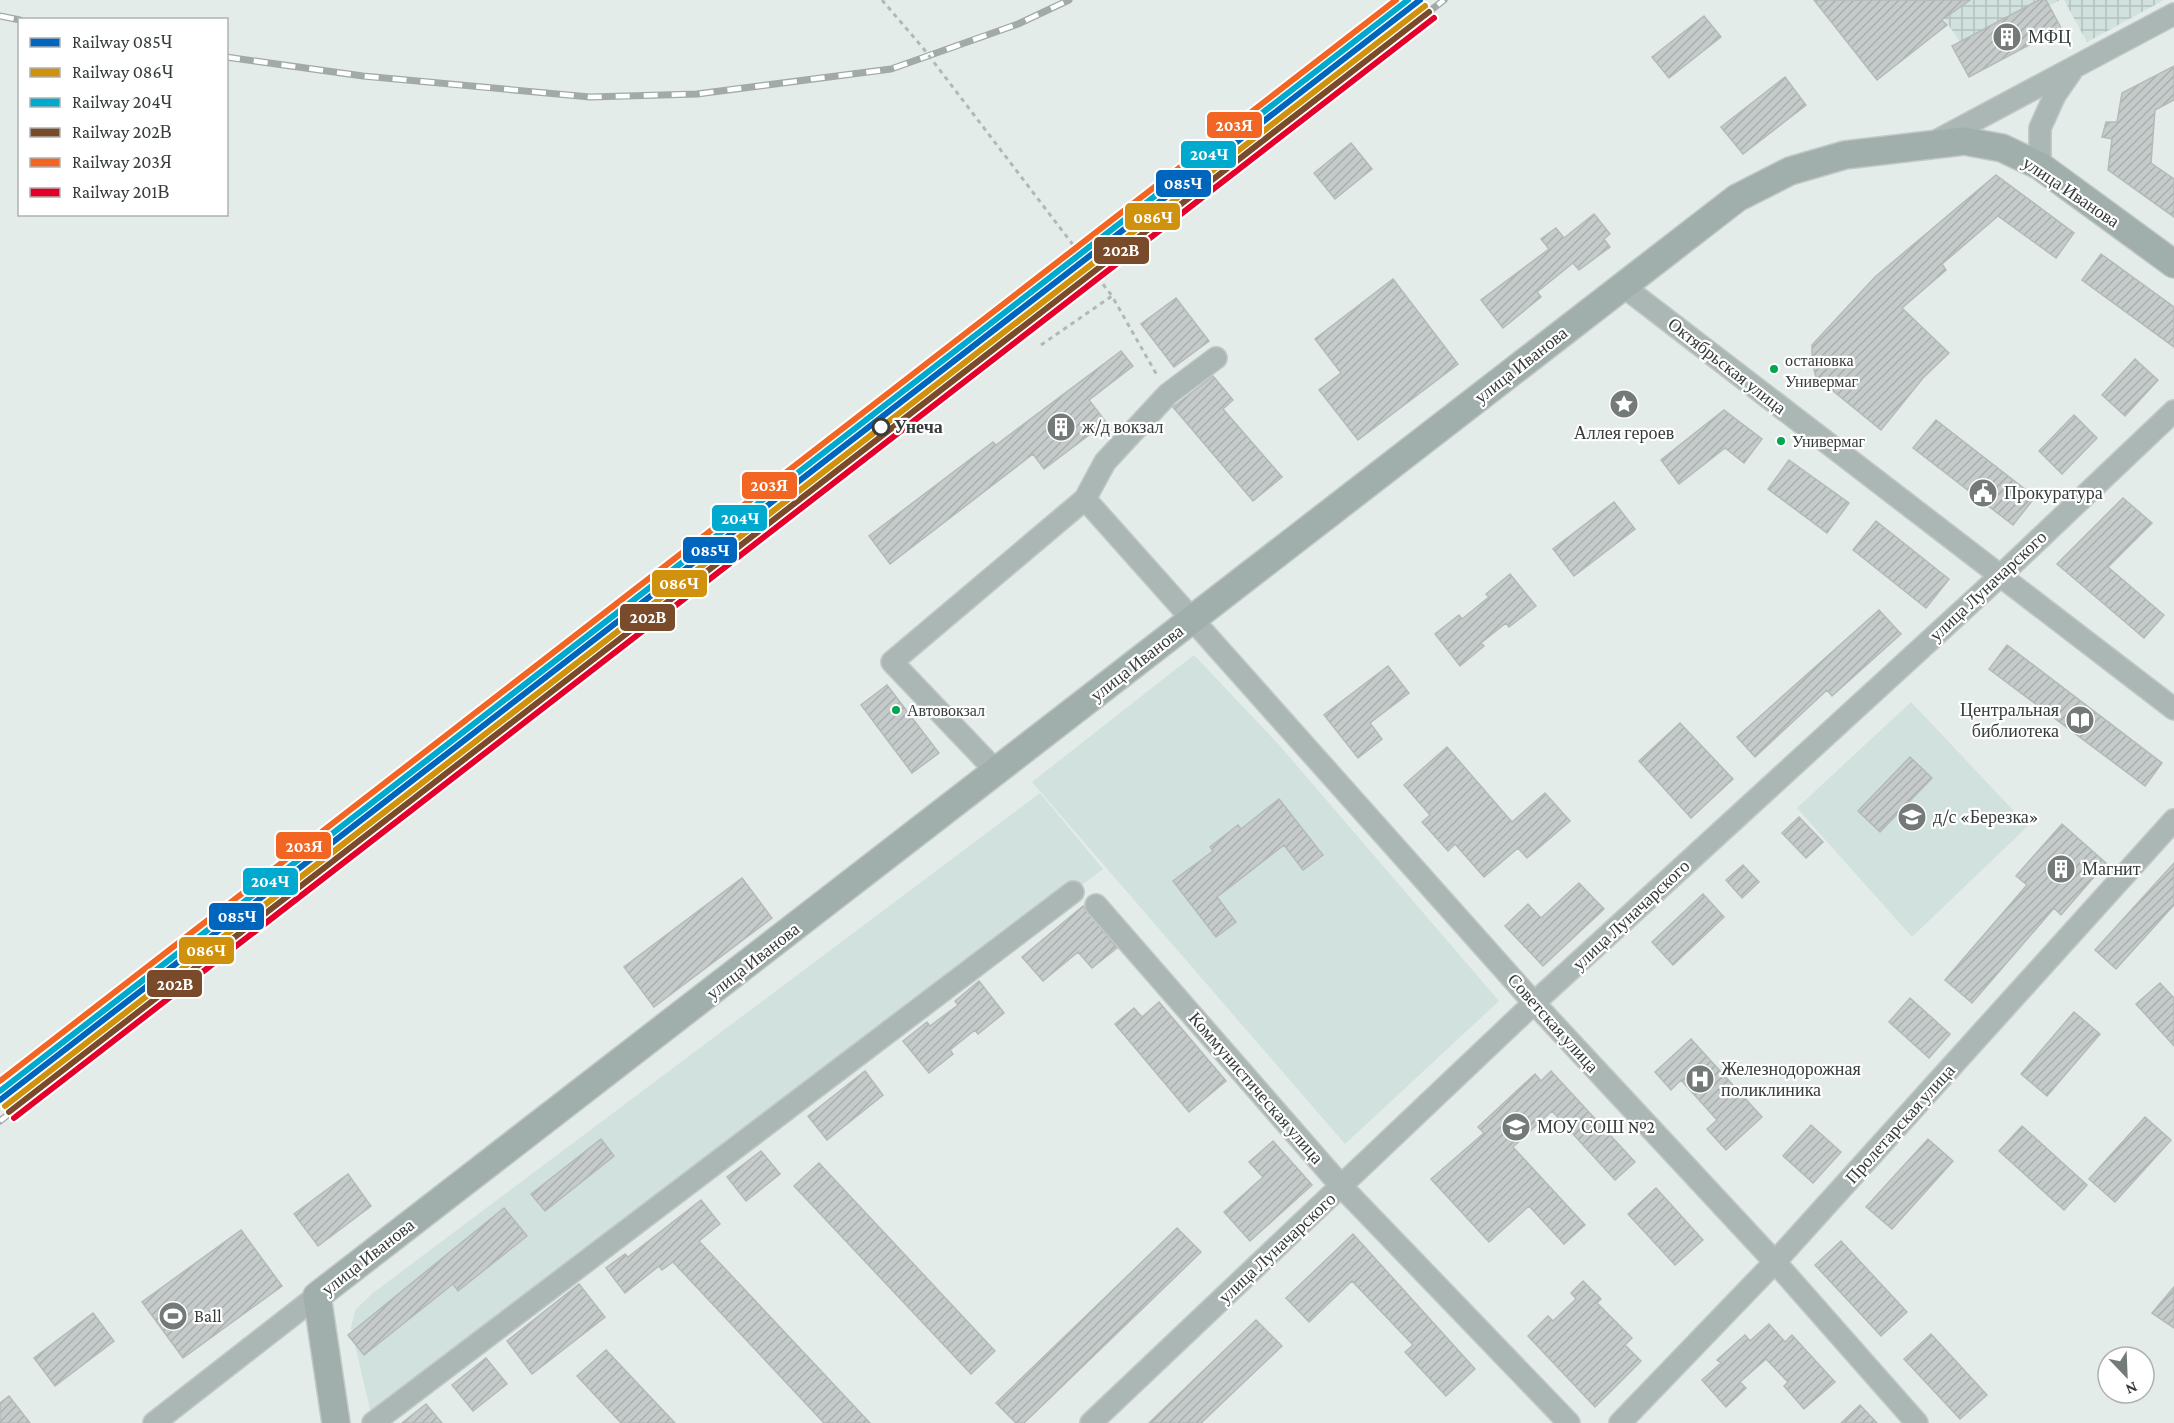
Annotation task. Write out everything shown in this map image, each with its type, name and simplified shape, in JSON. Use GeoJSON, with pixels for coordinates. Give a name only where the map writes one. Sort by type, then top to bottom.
{"type":"FeatureCollection","features":[{"type":"Feature","properties":{"kind":"main road","name":"улица Иванова"},"geometry":{"type":"LineString","coordinates":[[317,1296],[1737,198],[1790,171],[1845,155],[1964,141],[2002,148],[2040,166],[2174,264]]}},
{"type":"Feature","properties":{"kind":"main road"},"geometry":{"type":"LineString","coordinates":[[317,1296],[336,1423]]}},
{"type":"Feature","properties":{"kind":"street"},"geometry":{"type":"LineString","coordinates":[[1933,143],[2174,14]]}},
{"type":"Feature","properties":{"kind":"street"},"geometry":{"type":"LineString","coordinates":[[2040,166],[2040,128],[2055,95],[2073,69]]}},
{"type":"Feature","properties":{"kind":"street","name":"Октябрьская улица"},"geometry":{"type":"LineString","coordinates":[[1623,286],[1999,577],[2174,709]]}},
{"type":"Feature","properties":{"kind":"street"},"geometry":{"type":"LineString","coordinates":[[997,772],[892,662],[1085,499],[1105,462],[1168,394],[1216,358]]}},
{"type":"Feature","properties":{"kind":"street","name":"улица Луначарского"},"geometry":{"type":"LineString","coordinates":[[1091,1423],[1342,1188],[1534,1003],[1999,577],[2174,411]]}},
{"type":"Feature","properties":{"kind":"street","name":"Советская улица"},"geometry":{"type":"LineString","coordinates":[[1085,499],[1534,1003],[1774,1262],[1917,1423]]}},
{"type":"Feature","properties":{"kind":"street","name":"Пролетарская улица"},"geometry":{"type":"LineString","coordinates":[[1620,1423],[1774,1262],[2174,820]]}},
{"type":"Feature","properties":{"kind":"street"},"geometry":{"type":"LineString","coordinates":[[373,1423],[1073,892]]}},
{"type":"Feature","properties":{"kind":"street","name":"Коммунистическая улица"},"geometry":{"type":"LineString","coordinates":[[1096,905],[1342,1188],[1569,1423]]}},
{"type":"Feature","properties":{"kind":"street","name":"улица Иванова"},"geometry":{"type":"LineString","coordinates":[[154,1423],[317,1296]]}},
{"type":"Feature","properties":{"kind":"path"},"geometry":{"type":"LineString","coordinates":[[882,0],[923,48],[1112,296],[1168,394]]}},
{"type":"Feature","properties":{"kind":"path"},"geometry":{"type":"LineString","coordinates":[[1041,345],[1112,296]]}},
{"type":"Feature","properties":{"kind":"shaded area"},"geometry":{"type":"Polygon","coordinates":[[[1932,0],[2060,0],[1965,50],[1932,0]]]}},
{"type":"Feature","properties":{"kind":"shaded area"},"geometry":{"type":"Polygon","coordinates":[[[2064,0],[2164,0],[2087,42],[2064,0]]]}},
{"type":"Feature","properties":{"kind":"shaded area"},"geometry":{"type":"Polygon","coordinates":[[[1194,655],[1280,746],[1499,1001],[1345,1144],[1032,782],[1194,655]]]}},
{"type":"Feature","properties":{"kind":"shaded area","name":"д/с «Березка»"},"geometry":{"type":"Polygon","coordinates":[[[1911,702],[2028,826],[1912,937],[1797,808],[1911,702]]]}},
{"type":"Feature","properties":{"kind":"shaded area"},"geometry":{"type":"Polygon","coordinates":[[[1040,793],[1103,869],[373,1422],[351,1328],[355,1310],[373,1293],[1040,793]]]}},
{"type":"Feature","properties":{"kind":"building"},"geometry":{"type":"Polygon","coordinates":[[[1814,0],[1970,0],[1942,20],[1947,25],[1877,80],[1814,0]]]}},
{"type":"Feature","properties":{"kind":"building","name":"МФЦ"},"geometry":{"type":"Polygon","coordinates":[[[2039,0],[2046,0],[2061,28],[1969,77],[1952,46],[2039,0]]]}},
{"type":"Feature","properties":{"kind":"building"},"geometry":{"type":"Polygon","coordinates":[[[1704,16],[1721,37],[1669,78],[1652,57],[1704,16]]]}},
{"type":"Feature","properties":{"kind":"building"},"geometry":{"type":"Polygon","coordinates":[[[2174,66],[2174,100],[2155,110],[2151,163],[2174,179],[2174,217],[2108,170],[2112,139],[2102,137],[2106,122],[2117,122],[2122,93],[2174,66]]]}},
{"type":"Feature","properties":{"kind":"building"},"geometry":{"type":"Polygon","coordinates":[[[1785,77],[1806,105],[1743,154],[1721,127],[1785,77]]]}},
{"type":"Feature","properties":{"kind":"building"},"geometry":{"type":"Polygon","coordinates":[[[1351,143],[1372,169],[1335,199],[1314,173],[1351,143]]]}},
{"type":"Feature","properties":{"kind":"building"},"geometry":{"type":"Polygon","coordinates":[[[1996,175],[2074,233],[2056,258],[1998,216],[1942,264],[1946,270],[1902,308],[1949,353],[1923,378],[1881,430],[1816,377],[1812,362],[1812,345],[1875,277],[1996,175]]]}},
{"type":"Feature","properties":{"kind":"building"},"geometry":{"type":"Polygon","coordinates":[[[1594,214],[1610,234],[1604,239],[1610,247],[1579,270],[1573,263],[1537,292],[1541,297],[1503,328],[1481,300],[1549,249],[1541,239],[1556,228],[1564,238],[1594,214]]]}},
{"type":"Feature","properties":{"kind":"building"},"geometry":{"type":"Polygon","coordinates":[[[2101,254],[2174,307],[2174,347],[2082,280],[2101,254]]]}},
{"type":"Feature","properties":{"kind":"building"},"geometry":{"type":"Polygon","coordinates":[[[1393,279],[1458,364],[1358,440],[1319,390],[1341,373],[1315,339],[1393,279]]]}},
{"type":"Feature","properties":{"kind":"building"},"geometry":{"type":"Polygon","coordinates":[[[1176,298],[1209,341],[1174,367],[1141,324],[1176,298]]]}},
{"type":"Feature","properties":{"kind":"building"},"geometry":{"type":"Polygon","coordinates":[[[1121,351],[1133,366],[1089,400],[1106,422],[1044,469],[1033,454],[890,564],[869,536],[993,442],[996,445],[1121,351]]]}},
{"type":"Feature","properties":{"kind":"building"},"geometry":{"type":"Polygon","coordinates":[[[2135,359],[2158,380],[2125,416],[2102,395],[2135,359]]]}},
{"type":"Feature","properties":{"kind":"building"},"geometry":{"type":"Polygon","coordinates":[[[1213,376],[1233,400],[1223,409],[1282,477],[1253,501],[1173,407],[1213,376]]]}},
{"type":"Feature","properties":{"kind":"building"},"geometry":{"type":"Polygon","coordinates":[[[1724,410],[1762,439],[1744,463],[1725,448],[1679,484],[1661,460],[1724,410]]]}},
{"type":"Feature","properties":{"kind":"building"},"geometry":{"type":"Polygon","coordinates":[[[2074,415],[2097,438],[2062,474],[2039,451],[2074,415]]]}},
{"type":"Feature","properties":{"kind":"building"},"geometry":{"type":"Polygon","coordinates":[[[1936,420],[2035,497],[2013,525],[1913,448],[1936,420]]]}},
{"type":"Feature","properties":{"kind":"building"},"geometry":{"type":"Polygon","coordinates":[[[1789,460],[1849,503],[1827,533],[1768,489],[1789,460]]]}},
{"type":"Feature","properties":{"kind":"building"},"geometry":{"type":"Polygon","coordinates":[[[2123,498],[2152,523],[2108,567],[2164,615],[2144,638],[2057,564],[2123,498]]]}},
{"type":"Feature","properties":{"kind":"building"},"geometry":{"type":"Polygon","coordinates":[[[1614,502],[1635,529],[1574,576],[1553,549],[1614,502]]]}},
{"type":"Feature","properties":{"kind":"building"},"geometry":{"type":"Polygon","coordinates":[[[1876,521],[1949,579],[1926,608],[1853,550],[1876,521]]]}},
{"type":"Feature","properties":{"kind":"building"},"geometry":{"type":"Polygon","coordinates":[[[1510,574],[1536,606],[1509,627],[1506,623],[1481,643],[1484,646],[1460,666],[1435,634],[1459,615],[1462,619],[1489,597],[1486,594],[1510,574]]]}},
{"type":"Feature","properties":{"kind":"building"},"geometry":{"type":"Polygon","coordinates":[[[1879,610],[1901,634],[1832,696],[1827,690],[1755,757],[1737,737],[1879,610]]]}},
{"type":"Feature","properties":{"kind":"building"},"geometry":{"type":"Polygon","coordinates":[[[2007,645],[2162,763],[2145,786],[1989,669],[2007,645]]]}},
{"type":"Feature","properties":{"kind":"building"},"geometry":{"type":"Polygon","coordinates":[[[1388,666],[1409,693],[1370,723],[1382,739],[1358,758],[1324,715],[1388,666]]]}},
{"type":"Feature","properties":{"kind":"building"},"geometry":{"type":"Polygon","coordinates":[[[887,685],[939,753],[912,773],[861,705],[887,685]]]}},
{"type":"Feature","properties":{"kind":"building"},"geometry":{"type":"Polygon","coordinates":[[[1680,723],[1733,779],[1691,818],[1639,761],[1680,723]]]}},
{"type":"Feature","properties":{"kind":"building"},"geometry":{"type":"Polygon","coordinates":[[[1447,747],[1512,822],[1545,793],[1570,821],[1527,858],[1518,848],[1484,877],[1455,844],[1448,851],[1422,822],[1430,815],[1404,785],[1447,747]]]}},
{"type":"Feature","properties":{"kind":"building"},"geometry":{"type":"Polygon","coordinates":[[[1910,757],[1932,778],[1880,832],[1858,811],[1910,757]]]}},
{"type":"Feature","properties":{"kind":"building"},"geometry":{"type":"Polygon","coordinates":[[[1279,799],[1323,855],[1303,870],[1284,845],[1217,897],[1236,922],[1216,937],[1173,881],[1213,851],[1210,847],[1238,825],[1241,829],[1279,799]]]}},
{"type":"Feature","properties":{"kind":"building"},"geometry":{"type":"Polygon","coordinates":[[[1799,817],[1823,842],[1806,858],[1782,833],[1799,817]]]}},
{"type":"Feature","properties":{"kind":"building"},"geometry":{"type":"Polygon","coordinates":[[[2062,824],[2106,863],[2061,915],[2054,908],[1972,1003],[1945,980],[2027,885],[2016,876],[2062,824]]]}},
{"type":"Feature","properties":{"kind":"building"},"geometry":{"type":"Polygon","coordinates":[[[2174,863],[2174,905],[2116,969],[2095,950],[2174,863]]]}},
{"type":"Feature","properties":{"kind":"building"},"geometry":{"type":"Polygon","coordinates":[[[1743,865],[1759,882],[1742,898],[1726,880],[1743,865]]]}},
{"type":"Feature","properties":{"kind":"building"},"geometry":{"type":"Polygon","coordinates":[[[742,878],[772,918],[654,1007],[624,967],[742,878]]]}},
{"type":"Feature","properties":{"kind":"building"},"geometry":{"type":"Polygon","coordinates":[[[1579,883],[1604,909],[1543,966],[1505,926],[1528,904],[1541,918],[1579,883]]]}},
{"type":"Feature","properties":{"kind":"building"},"geometry":{"type":"Polygon","coordinates":[[[1703,894],[1724,917],[1673,965],[1652,942],[1703,894]]]}},
{"type":"Feature","properties":{"kind":"building"},"geometry":{"type":"Polygon","coordinates":[[[1083,906],[1117,948],[1092,968],[1078,952],[1043,981],[1022,957],[1083,906]]]}},
{"type":"Feature","properties":{"kind":"building"},"geometry":{"type":"Polygon","coordinates":[[[979,981],[1004,1013],[978,1034],[975,1030],[950,1050],[953,1054],[929,1073],[903,1041],[927,1022],[930,1026],[958,1005],[955,1001],[979,981]]]}},
{"type":"Feature","properties":{"kind":"building"},"geometry":{"type":"Polygon","coordinates":[[[2160,983],[2174,998],[2174,1046],[2136,1004],[2160,983]]]}},
{"type":"Feature","properties":{"kind":"building"},"geometry":{"type":"Polygon","coordinates":[[[1910,998],[1950,1034],[1929,1058],[1889,1022],[1910,998]]]}},
{"type":"Feature","properties":{"kind":"building"},"geometry":{"type":"Polygon","coordinates":[[[1159,1002],[1226,1081],[1189,1112],[1115,1024],[1134,1008],[1142,1017],[1159,1002]]]}},
{"type":"Feature","properties":{"kind":"building"},"geometry":{"type":"Polygon","coordinates":[[[2074,1012],[2100,1034],[2047,1096],[2021,1074],[2074,1012]]]}},
{"type":"Feature","properties":{"kind":"building"},"geometry":{"type":"Polygon","coordinates":[[[1691,1039],[1762,1117],[1726,1150],[1707,1129],[1717,1120],[1681,1080],[1671,1090],[1655,1072],[1691,1039]]]}},
{"type":"Feature","properties":{"kind":"building"},"geometry":{"type":"Polygon","coordinates":[[[865,1071],[883,1095],[827,1140],[808,1116],[865,1071]]]}},
{"type":"Feature","properties":{"kind":"building"},"geometry":{"type":"Polygon","coordinates":[[[1551,1071],[1635,1162],[1615,1180],[1552,1111],[1513,1147],[1585,1225],[1564,1244],[1529,1206],[1489,1242],[1431,1179],[1484,1133],[1478,1127],[1535,1074],[1541,1081],[1551,1071]]]}},
{"type":"Feature","properties":{"kind":"building"},"geometry":{"type":"Polygon","coordinates":[[[2145,1117],[2171,1140],[2115,1202],[2089,1179],[2145,1117]]]}},
{"type":"Feature","properties":{"kind":"building"},"geometry":{"type":"Polygon","coordinates":[[[1811,1125],[1841,1152],[1813,1183],[1783,1156],[1811,1125]]]}},
{"type":"Feature","properties":{"kind":"building"},"geometry":{"type":"Polygon","coordinates":[[[2022,1126],[2087,1185],[2064,1210],[1999,1151],[2022,1126]]]}},
{"type":"Feature","properties":{"kind":"building"},"geometry":{"type":"Polygon","coordinates":[[[601,1139],[614,1156],[545,1211],[531,1194],[601,1139]]]}},
{"type":"Feature","properties":{"kind":"building"},"geometry":{"type":"Polygon","coordinates":[[[1928,1139],[1953,1161],[1892,1229],[1866,1207],[1928,1139]]]}},
{"type":"Feature","properties":{"kind":"building"},"geometry":{"type":"Polygon","coordinates":[[[1273,1141],[1312,1185],[1250,1241],[1224,1212],[1263,1177],[1249,1162],[1273,1141]]]}},
{"type":"Feature","properties":{"kind":"building"},"geometry":{"type":"Polygon","coordinates":[[[761,1151],[780,1174],[746,1201],[727,1177],[761,1151]]]}},
{"type":"Feature","properties":{"kind":"building"},"geometry":{"type":"Polygon","coordinates":[[[819,1163],[995,1351],[971,1374],[794,1186],[819,1163]]]}},
{"type":"Feature","properties":{"kind":"building"},"geometry":{"type":"Polygon","coordinates":[[[348,1174],[371,1206],[318,1246],[294,1214],[348,1174]]]}},
{"type":"Feature","properties":{"kind":"building"},"geometry":{"type":"Polygon","coordinates":[[[1656,1188],[1703,1240],[1675,1265],[1628,1214],[1656,1188]]]}},
{"type":"Feature","properties":{"kind":"building"},"geometry":{"type":"Polygon","coordinates":[[[701,1200],[720,1224],[699,1241],[870,1423],[824,1423],[673,1262],[662,1270],[659,1266],[625,1293],[606,1268],[625,1254],[628,1257],[701,1200]]]}},
{"type":"Feature","properties":{"kind":"building"},"geometry":{"type":"Polygon","coordinates":[[[504,1208],[527,1236],[458,1291],[453,1284],[364,1355],[348,1335],[504,1208]]]}},
{"type":"Feature","properties":{"kind":"building"},"geometry":{"type":"Polygon","coordinates":[[[1177,1228],[1201,1252],[1024,1423],[1016,1423],[996,1403],[1177,1228]]]}},
{"type":"Feature","properties":{"kind":"building"},"geometry":{"type":"Polygon","coordinates":[[[241,1230],[282,1286],[183,1358],[142,1302],[241,1230]]]}},
{"type":"Feature","properties":{"kind":"building"},"geometry":{"type":"Polygon","coordinates":[[[1353,1234],[1475,1369],[1446,1396],[1405,1352],[1413,1345],[1352,1281],[1309,1322],[1286,1298],[1353,1234]]]}},
{"type":"Feature","properties":{"kind":"building"},"geometry":{"type":"Polygon","coordinates":[[[1841,1241],[1907,1312],[1881,1336],[1815,1265],[1841,1241]]]}},
{"type":"Feature","properties":{"kind":"building"},"geometry":{"type":"Polygon","coordinates":[[[1583,1281],[1601,1299],[1597,1303],[1632,1338],[1625,1345],[1641,1361],[1595,1407],[1528,1336],[1548,1316],[1553,1321],[1576,1299],[1571,1293],[1583,1281]]]}},
{"type":"Feature","properties":{"kind":"building"},"geometry":{"type":"Polygon","coordinates":[[[579,1284],[605,1317],[532,1374],[507,1341],[579,1284]]]}},
{"type":"Feature","properties":{"kind":"building"},"geometry":{"type":"Polygon","coordinates":[[[2174,1287],[2174,1328],[2152,1313],[2174,1287]]]}},
{"type":"Feature","properties":{"kind":"building"},"geometry":{"type":"Polygon","coordinates":[[[93,1313],[114,1341],[55,1386],[34,1358],[93,1313]]]}},
{"type":"Feature","properties":{"kind":"building"},"geometry":{"type":"Polygon","coordinates":[[[1256,1320],[1282,1346],[1201,1423],[1149,1423],[1256,1320]]]}},
{"type":"Feature","properties":{"kind":"building"},"geometry":{"type":"Polygon","coordinates":[[[1769,1324],[1785,1342],[1792,1335],[1835,1382],[1804,1409],[1784,1386],[1788,1382],[1766,1359],[1740,1382],[1746,1388],[1726,1407],[1702,1380],[1721,1363],[1717,1360],[1745,1335],[1750,1341],[1769,1324]]]}},
{"type":"Feature","properties":{"kind":"building"},"geometry":{"type":"Polygon","coordinates":[[[1931,1334],[1987,1395],[1960,1419],[1904,1359],[1931,1334]]]}},
{"type":"Feature","properties":{"kind":"building"},"geometry":{"type":"Polygon","coordinates":[[[606,1350],[675,1423],[621,1423],[577,1376],[606,1350]]]}},
{"type":"Feature","properties":{"kind":"building"},"geometry":{"type":"Polygon","coordinates":[[[486,1358],[507,1384],[473,1411],[452,1385],[486,1358]]]}},
{"type":"Feature","properties":{"kind":"building"},"geometry":{"type":"Polygon","coordinates":[[[9,1396],[30,1423],[0,1423],[0,1403],[9,1396]]]}},
{"type":"Feature","properties":{"kind":"building"},"geometry":{"type":"Polygon","coordinates":[[[426,1404],[442,1423],[402,1423],[426,1404]]]}},
{"type":"Feature","properties":{"kind":"building"},"geometry":{"type":"Polygon","coordinates":[[[1860,1405],[1877,1423],[1841,1423],[1860,1405]]]}},
{"type":"Feature","properties":{"kind":"railway"},"geometry":{"type":"LineString","coordinates":[[228,57],[363,76],[590,97],[697,94],[891,69],[1018,24],[1069,0]]}},
{"type":"Feature","properties":{"kind":"railway"},"geometry":{"type":"LineString","coordinates":[[0,1121],[1444,0]]}},
{"type":"Feature","properties":{"kind":"railway"},"geometry":{"type":"LineString","coordinates":[[0,16],[18,20]]}},
{"type":"Feature","properties":{"kind":"rail line","name":"203Я"},"geometry":{"type":"LineString","coordinates":[[0,1081],[1396,0]]}},
{"type":"Feature","properties":{"kind":"rail line","name":"204Ч"},"geometry":{"type":"LineString","coordinates":[[0,1091],[1408,0]]}},
{"type":"Feature","properties":{"kind":"rail line","name":"085Ч"},"geometry":{"type":"LineString","coordinates":[[0,1100],[1420,0]]}},
{"type":"Feature","properties":{"kind":"rail line","name":"086Ч"},"geometry":{"type":"LineString","coordinates":[[5,1106],[1425,6]]}},
{"type":"Feature","properties":{"kind":"rail line","name":"202В"},"geometry":{"type":"LineString","coordinates":[[9,1112],[1429,12]]}},
{"type":"Feature","properties":{"kind":"rail line","name":"201В"},"geometry":{"type":"LineString","coordinates":[[14,1118],[1434,18]]}},
{"type":"Feature","properties":{"kind":"place","name":"МФЦ"},"geometry":{"type":"Point","coordinates":[2007,37]}},
{"type":"Feature","properties":{"kind":"place","name":"остановка Универмаг"},"geometry":{"type":"Point","coordinates":[1774,369]}},
{"type":"Feature","properties":{"kind":"place","name":"Аллея героев"},"geometry":{"type":"Point","coordinates":[1624,404]}},
{"type":"Feature","properties":{"kind":"place","name":"Унеча"},"geometry":{"type":"Point","coordinates":[881,427]}},
{"type":"Feature","properties":{"kind":"place","name":"ж/д вокзал"},"geometry":{"type":"Point","coordinates":[1061,427]}},
{"type":"Feature","properties":{"kind":"place","name":"Универмаг"},"geometry":{"type":"Point","coordinates":[1781,441]}},
{"type":"Feature","properties":{"kind":"place","name":"Прокуратура"},"geometry":{"type":"Point","coordinates":[1983,493]}},
{"type":"Feature","properties":{"kind":"place","name":"Автовокзал"},"geometry":{"type":"Point","coordinates":[896,710]}},
{"type":"Feature","properties":{"kind":"place","name":"Центральная библиотека"},"geometry":{"type":"Point","coordinates":[2080,720]}},
{"type":"Feature","properties":{"kind":"place","name":"д/с «Березка»"},"geometry":{"type":"Point","coordinates":[1912,817]}},
{"type":"Feature","properties":{"kind":"place","name":"Магнит"},"geometry":{"type":"Point","coordinates":[2061,869]}},
{"type":"Feature","properties":{"kind":"place","name":"Железнодорожная поликлиника"},"geometry":{"type":"Point","coordinates":[1700,1079]}},
{"type":"Feature","properties":{"kind":"place","name":"МОУ СОШ №2"},"geometry":{"type":"Point","coordinates":[1516,1127]}},
{"type":"Feature","properties":{"kind":"place","name":"Ball"},"geometry":{"type":"Point","coordinates":[173,1316]}}]}
